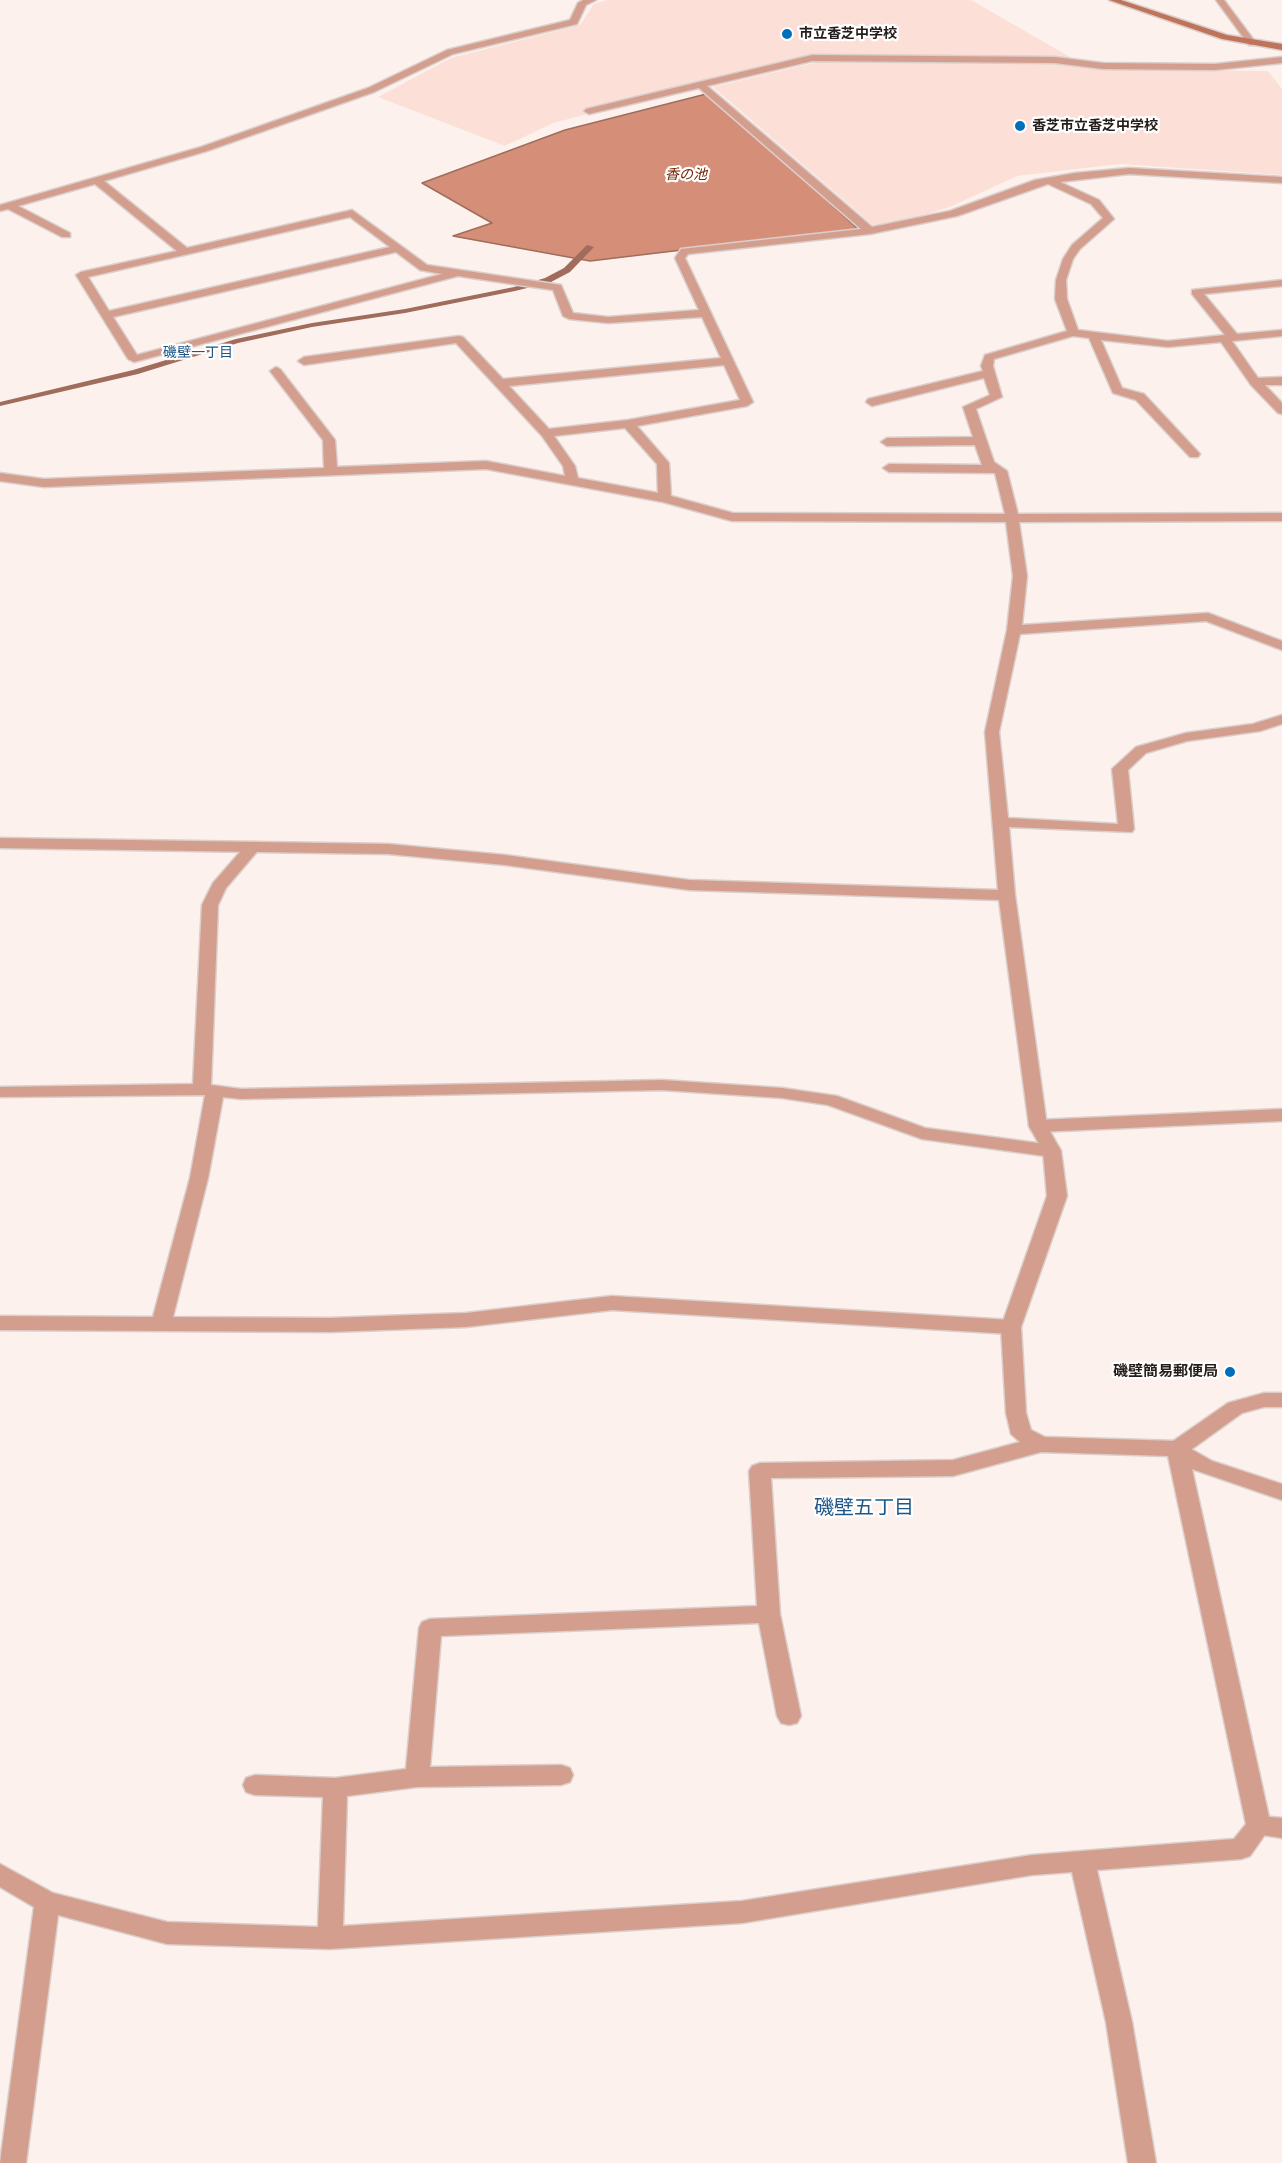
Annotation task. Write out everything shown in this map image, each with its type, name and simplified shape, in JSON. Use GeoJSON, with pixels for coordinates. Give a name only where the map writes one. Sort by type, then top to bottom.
{"type":"FeatureCollection","features":[{"type":"Feature","properties":{"kind":"street"},"geometry":{"type":"LineString","coordinates":[[5,207],[204,149],[370,90],[450,52],[574,22],[582,3],[592,0]]}},
{"type":"Feature","properties":{"kind":"street"},"geometry":{"type":"LineString","coordinates":[[1113,0],[1193,28],[1252,43],[1282,47]]}},
{"type":"Feature","properties":{"kind":"street"},"geometry":{"type":"LineString","coordinates":[[1220,0],[1252,43]]}},
{"type":"Feature","properties":{"kind":"street"},"geometry":{"type":"LineString","coordinates":[[590,111],[812,58],[1055,60],[1126,66],[1215,67],[1282,60]]}},
{"type":"Feature","properties":{"kind":"street"},"geometry":{"type":"LineString","coordinates":[[701,85],[870,231]]}},
{"type":"Feature","properties":{"kind":"street"},"geometry":{"type":"LineString","coordinates":[[546,433],[628,424],[747,402],[680,258],[685,251],[870,231],[953,214],[1048,180],[1129,171],[1282,180]]}},
{"type":"Feature","properties":{"kind":"street"},"geometry":{"type":"LineString","coordinates":[[1048,180],[1095,202],[1109,219],[1076,247],[1068,259],[1061,280],[1061,299],[1073,333]]}},
{"type":"Feature","properties":{"kind":"street"},"geometry":{"type":"LineString","coordinates":[[98,181],[185,252]]}},
{"type":"Feature","properties":{"kind":"street"},"geometry":{"type":"LineString","coordinates":[[5,207],[66,235]]}},
{"type":"Feature","properties":{"kind":"street"},"geometry":{"type":"LineString","coordinates":[[458,273],[134,359],[81,275],[352,213],[424,268],[557,287],[569,316],[608,320],[705,314]]}},
{"type":"Feature","properties":{"kind":"street"},"geometry":{"type":"LineString","coordinates":[[105,315],[399,248]]}},
{"type":"Feature","properties":{"kind":"street"},"geometry":{"type":"LineString","coordinates":[[1282,283],[1196,292],[1229,338],[1255,382],[1282,410]]}},
{"type":"Feature","properties":{"kind":"street"},"geometry":{"type":"LineString","coordinates":[[1041,1444],[1022,1434],[1016,1413],[1011,1327],[1057,1196],[1052,1151],[1038,1126],[1007,895],[992,732],[1014,630],[1020,576],[1012,518],[1001,471],[988,464],[969,408],[996,397],[987,366],[989,357],[1073,333],[1168,344],[1282,333]]}},
{"type":"Feature","properties":{"kind":"street"},"geometry":{"type":"LineString","coordinates":[[1093,335],[1118,390],[1140,397],[1194,454]]}},
{"type":"Feature","properties":{"kind":"street"},"geometry":{"type":"LineString","coordinates":[[304,361],[459,339],[546,433],[569,466],[573,482]]}},
{"type":"Feature","properties":{"kind":"street"},"geometry":{"type":"LineString","coordinates":[[500,383],[728,361]]}},
{"type":"Feature","properties":{"kind":"street"},"geometry":{"type":"LineString","coordinates":[[276,372],[329,440],[331,471]]}},
{"type":"Feature","properties":{"kind":"street"},"geometry":{"type":"LineString","coordinates":[[872,402],[989,373]]}},
{"type":"Feature","properties":{"kind":"street"},"geometry":{"type":"LineString","coordinates":[[1255,382],[1282,381]]}},
{"type":"Feature","properties":{"kind":"street"},"geometry":{"type":"LineString","coordinates":[[628,424],[663,463],[664,498]]}},
{"type":"Feature","properties":{"kind":"street"},"geometry":{"type":"LineString","coordinates":[[887,442],[981,441]]}},
{"type":"Feature","properties":{"kind":"street"},"geometry":{"type":"LineString","coordinates":[[0,477],[44,483],[486,465],[664,498],[732,517],[1282,517]]}},
{"type":"Feature","properties":{"kind":"street"},"geometry":{"type":"LineString","coordinates":[[889,468],[998,469]]}},
{"type":"Feature","properties":{"kind":"street"},"geometry":{"type":"LineString","coordinates":[[1014,630],[1208,617],[1282,646]]}},
{"type":"Feature","properties":{"kind":"street"},"geometry":{"type":"LineString","coordinates":[[1000,822],[1126,829],[1120,769],[1141,750],[1186,737],[1255,728],[1282,719]]}},
{"type":"Feature","properties":{"kind":"street"},"geometry":{"type":"LineString","coordinates":[[0,843],[388,849],[505,860],[689,885],[1007,895]]}},
{"type":"Feature","properties":{"kind":"street"},"geometry":{"type":"LineString","coordinates":[[161,1324],[199,1178],[209,1090],[210,905],[219,886],[253,847]]}},
{"type":"Feature","properties":{"kind":"street"},"geometry":{"type":"LineString","coordinates":[[0,1092],[209,1090],[241,1094],[662,1085],[782,1093],[831,1100],[922,1133],[1052,1151]]}},
{"type":"Feature","properties":{"kind":"street"},"geometry":{"type":"LineString","coordinates":[[1038,1126],[1282,1115]]}},
{"type":"Feature","properties":{"kind":"street"},"geometry":{"type":"LineString","coordinates":[[0,1323],[330,1325],[466,1320],[612,1303],[1011,1327]]}},
{"type":"Feature","properties":{"kind":"street"},"geometry":{"type":"LineString","coordinates":[[1177,1449],[1235,1408],[1264,1400],[1282,1401]]}},
{"type":"Feature","properties":{"kind":"street"},"geometry":{"type":"LineString","coordinates":[[789,1716],[769,1614],[760,1471],[953,1468],[1041,1444],[1177,1449],[1204,1466],[1282,1492]]}},
{"type":"Feature","properties":{"kind":"street"},"geometry":{"type":"LineString","coordinates":[[0,1874],[47,1902],[167,1933],[330,1938],[742,1912],[1032,1865],[1241,1849],[1270,1827],[1177,1449]]}},
{"type":"Feature","properties":{"kind":"street"},"geometry":{"type":"LineString","coordinates":[[417,1777],[430,1628],[769,1614]]}},
{"type":"Feature","properties":{"kind":"street"},"geometry":{"type":"LineString","coordinates":[[255,1785],[335,1788],[417,1777],[561,1775]]}},
{"type":"Feature","properties":{"kind":"street"},"geometry":{"type":"LineString","coordinates":[[330,1938],[335,1788]]}},
{"type":"Feature","properties":{"kind":"street"},"geometry":{"type":"LineString","coordinates":[[1082,1861],[1119,2022],[1142,2163]]}},
{"type":"Feature","properties":{"kind":"street"},"geometry":{"type":"LineString","coordinates":[[12,2163],[47,1902]]}},
{"type":"Feature","properties":{"kind":"shaded area"},"geometry":{"type":"Polygon","coordinates":[[[607,0],[971,0],[1077,61],[817,55],[553,123],[505,146],[378,97],[451,58],[580,25],[594,4],[607,0]]]}},
{"type":"Feature","properties":{"kind":"shaded area","name":"香芝市立香芝中学校"},"geometry":{"type":"Polygon","coordinates":[[[822,61],[1061,64],[1112,69],[1268,71],[1282,89],[1282,175],[1120,164],[1017,176],[950,207],[917,217],[873,225],[713,87],[822,61]]]}},
{"type":"Feature","properties":{"kind":"water","name":"香の池"},"geometry":{"type":"Polygon","coordinates":[[[710,93],[858,229],[590,261],[453,236],[492,223],[422,183],[565,130],[710,93]]]}},
{"type":"Feature","properties":{"kind":"waterway"},"geometry":{"type":"LineString","coordinates":[[0,404],[135,372],[236,341],[312,325],[405,311],[515,289],[548,280],[567,270],[590,247]]}},
{"type":"Feature","properties":{"kind":"place","name":"市立香芝中学校"},"geometry":{"type":"Point","coordinates":[787,34]}},
{"type":"Feature","properties":{"kind":"place","name":"香芝市立香芝中学校"},"geometry":{"type":"Point","coordinates":[1020,126]}},
{"type":"Feature","properties":{"kind":"place","name":"磯壁簡易郵便局"},"geometry":{"type":"Point","coordinates":[1230,1372]}},
{"type":"Feature","properties":{"kind":"district","name":"磯壁一丁目"},"geometry":{"type":"Point","coordinates":[198,353]}},
{"type":"Feature","properties":{"kind":"district","name":"磯壁五丁目"},"geometry":{"type":"Point","coordinates":[864,1508]}}]}
